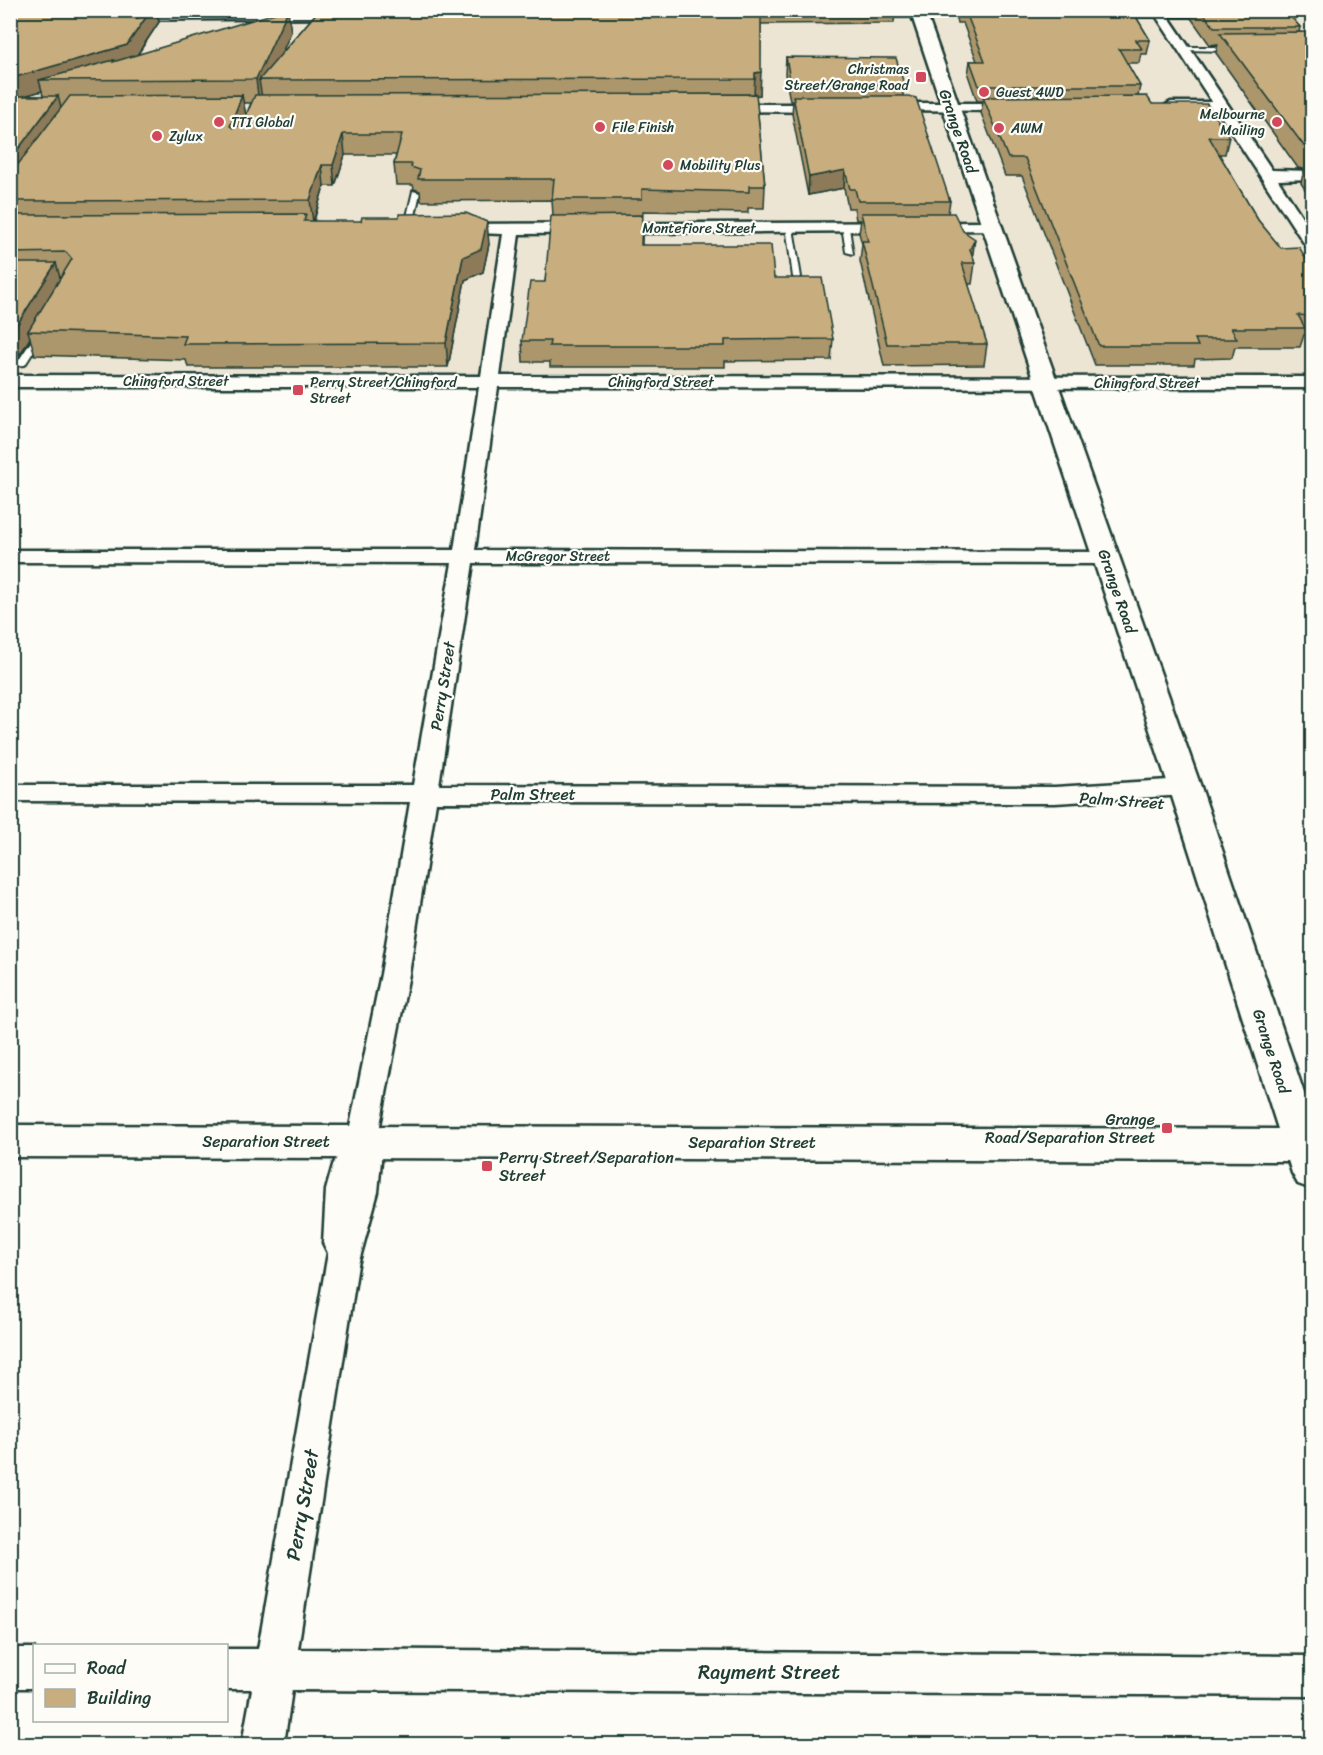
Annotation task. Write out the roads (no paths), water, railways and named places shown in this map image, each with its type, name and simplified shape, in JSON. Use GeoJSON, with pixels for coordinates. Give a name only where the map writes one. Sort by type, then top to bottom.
{"type":"FeatureCollection","features":[{"type":"Feature","properties":{"kind":"main road","name":"Grange Road"},"geometry":{"type":"LineString","coordinates":[[917,11],[1309,1154]]}},
{"type":"Feature","properties":{"kind":"main road","name":"Separation Street"},"geometry":{"type":"LineString","coordinates":[[10,1142],[362,1141],[1309,1154]]}},
{"type":"Feature","properties":{"kind":"street"},"geometry":{"type":"LineString","coordinates":[[846,13],[1011,11]]}},
{"type":"Feature","properties":{"kind":"street"},"geometry":{"type":"LineString","coordinates":[[1159,11],[1312,243]]}},
{"type":"Feature","properties":{"kind":"street"},"geometry":{"type":"LineString","coordinates":[[1079,12],[1238,12]]}},
{"type":"Feature","properties":{"kind":"street"},"geometry":{"type":"LineString","coordinates":[[254,29],[287,13]]}},
{"type":"Feature","properties":{"kind":"street"},"geometry":{"type":"LineString","coordinates":[[80,16],[136,19],[287,13],[363,15]]}},
{"type":"Feature","properties":{"kind":"street"},"geometry":{"type":"LineString","coordinates":[[1159,106],[1221,106]]}},
{"type":"Feature","properties":{"kind":"street"},"geometry":{"type":"LineString","coordinates":[[869,108],[1039,107]]}},
{"type":"Feature","properties":{"kind":"street"},"geometry":{"type":"LineString","coordinates":[[704,108],[846,108]]}},
{"type":"Feature","properties":{"kind":"street"},"geometry":{"type":"LineString","coordinates":[[1266,176],[1312,175]]}},
{"type":"Feature","properties":{"kind":"street","name":"Montefiore Street"},"geometry":{"type":"LineString","coordinates":[[414,229],[992,227]]}},
{"type":"Feature","properties":{"kind":"street","name":"Perry Street"},"geometry":{"type":"LineString","coordinates":[[263,1744],[340,1265],[361,1201],[366,1162],[362,1141],[395,974],[425,794],[464,555],[512,228]]}},
{"type":"Feature","properties":{"kind":"street","name":"Chingford Street"},"geometry":{"type":"LineString","coordinates":[[10,381],[1312,383]]}},
{"type":"Feature","properties":{"kind":"street","name":"McGregor Street"},"geometry":{"type":"LineString","coordinates":[[10,556],[464,555],[1106,558]]}},
{"type":"Feature","properties":{"kind":"street","name":"Palm Street"},"geometry":{"type":"LineString","coordinates":[[10,793],[1187,796]]}},
{"type":"Feature","properties":{"kind":"street"},"geometry":{"type":"LineString","coordinates":[[10,1668],[33,1668]]}},
{"type":"Feature","properties":{"kind":"street","name":"Rayment Street"},"geometry":{"type":"LineString","coordinates":[[228,1669],[1312,1676]]}},
{"type":"Feature","properties":{"kind":"lane"},"geometry":{"type":"LineString","coordinates":[[1182,49],[1243,49]]}},
{"type":"Feature","properties":{"kind":"lane"},"geometry":{"type":"LineString","coordinates":[[414,229],[416,193]]}},
{"type":"Feature","properties":{"kind":"lane"},"geometry":{"type":"LineString","coordinates":[[789,228],[797,277]]}},
{"type":"Feature","properties":{"kind":"lane"},"geometry":{"type":"LineString","coordinates":[[845,228],[850,252]]}},
{"type":"Feature","properties":{"kind":"lane"},"geometry":{"type":"LineString","coordinates":[[10,363],[22,363],[44,327]]}},
{"type":"Feature","properties":{"kind":"place","name":"Christmas Street/Grange Road"},"geometry":{"type":"Point","coordinates":[921,77]}},
{"type":"Feature","properties":{"kind":"place","name":"Guest 4WD"},"geometry":{"type":"Point","coordinates":[984,92]}},
{"type":"Feature","properties":{"kind":"place","name":"TTI Global"},"geometry":{"type":"Point","coordinates":[219,122]}},
{"type":"Feature","properties":{"kind":"place","name":"Melbourne Mailing"},"geometry":{"type":"Point","coordinates":[1277,122]}},
{"type":"Feature","properties":{"kind":"place","name":"File Finish"},"geometry":{"type":"Point","coordinates":[600,127]}},
{"type":"Feature","properties":{"kind":"place","name":"AWM"},"geometry":{"type":"Point","coordinates":[999,128]}},
{"type":"Feature","properties":{"kind":"place","name":"Zylux"},"geometry":{"type":"Point","coordinates":[157,136]}},
{"type":"Feature","properties":{"kind":"place","name":"Mobility Plus"},"geometry":{"type":"Point","coordinates":[668,165]}},
{"type":"Feature","properties":{"kind":"place","name":"Perry Street/Chingford Street"},"geometry":{"type":"Point","coordinates":[298,390]}},
{"type":"Feature","properties":{"kind":"place","name":"Grange Road/Separation Street"},"geometry":{"type":"Point","coordinates":[1167,1128]}},
{"type":"Feature","properties":{"kind":"place","name":"Perry Street/Separation Street"},"geometry":{"type":"Point","coordinates":[487,1166]}}]}
